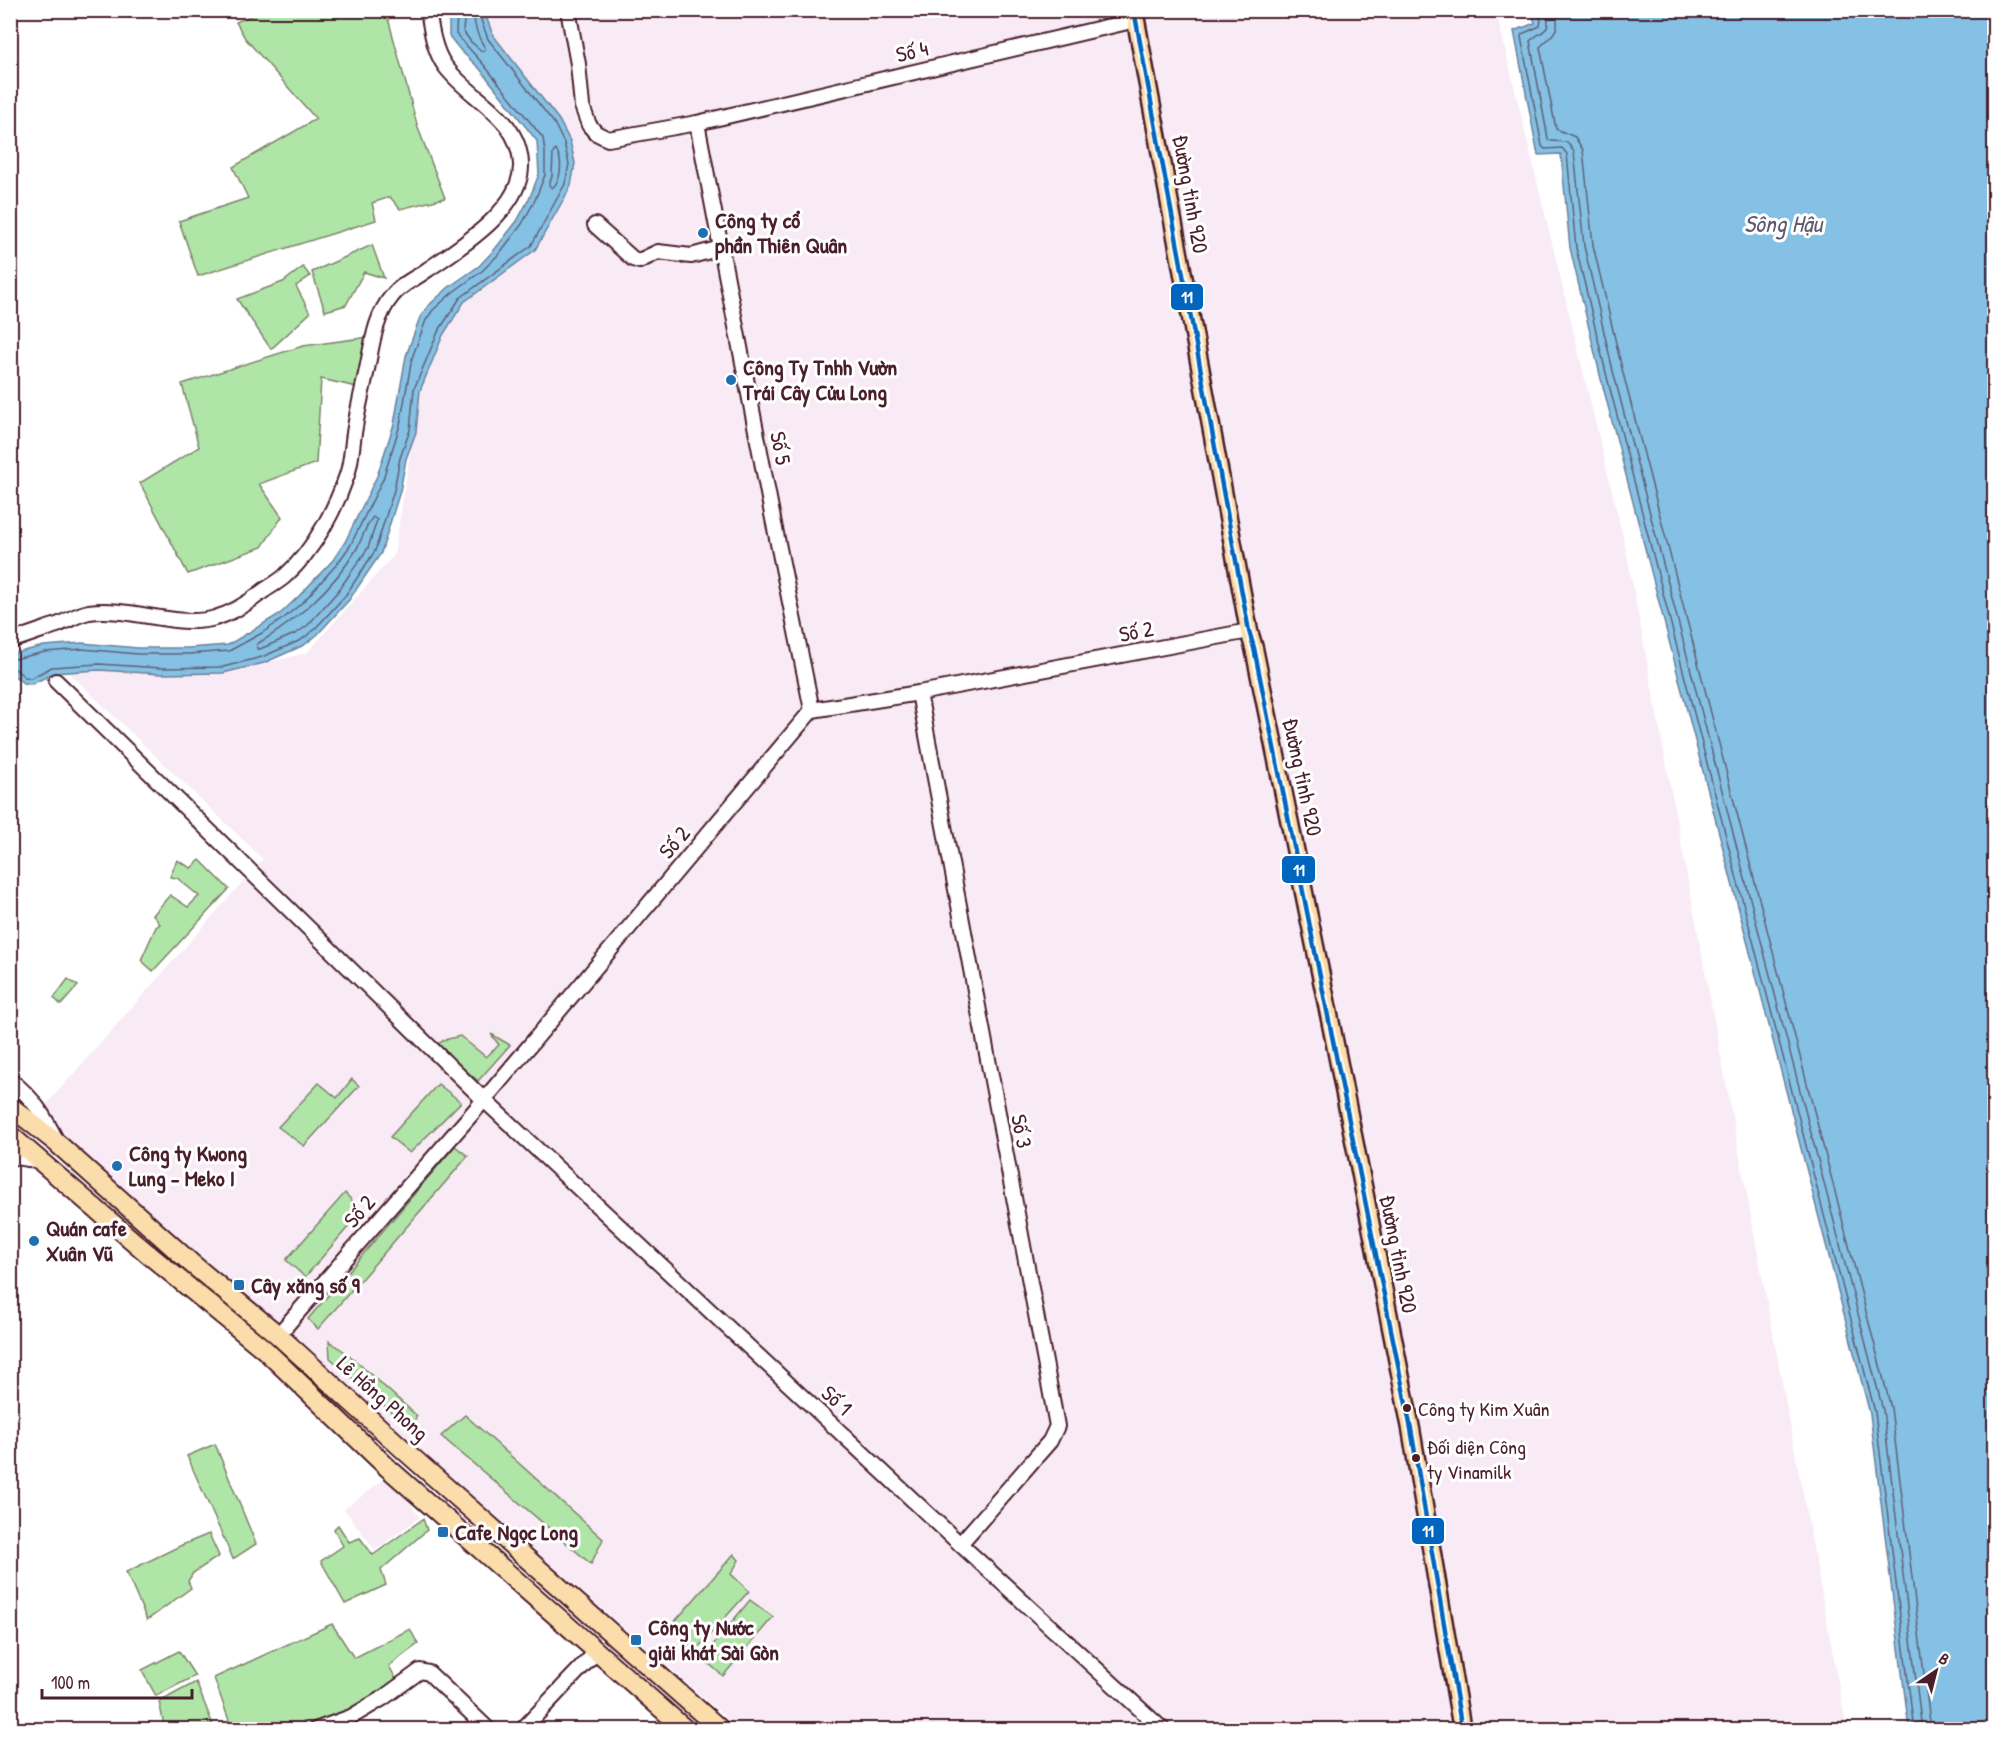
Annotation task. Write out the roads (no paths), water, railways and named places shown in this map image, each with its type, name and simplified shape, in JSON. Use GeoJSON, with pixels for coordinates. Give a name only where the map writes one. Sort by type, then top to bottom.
{"type":"FeatureCollection","features":[{"type":"Feature","properties":{"kind":"highway","name":"Lê Hồng Phong"},"geometry":{"type":"LineString","coordinates":[[10,1106],[58,1144],[191,1263],[278,1335],[414,1459],[721,1730]]}},
{"type":"Feature","properties":{"kind":"highway","name":"Lê Hồng Phong"},"geometry":{"type":"LineString","coordinates":[[10,1135],[147,1253],[265,1350],[388,1468],[686,1730]]}},
{"type":"Feature","properties":{"kind":"highway"},"geometry":{"type":"LineString","coordinates":[[265,1350],[278,1335]]}},
{"type":"Feature","properties":{"kind":"main road","name":"Đường tỉnh 920"},"geometry":{"type":"LineString","coordinates":[[1135,15],[1249,631],[1407,1407],[1462,1730]]}},
{"type":"Feature","properties":{"kind":"street"},"geometry":{"type":"LineString","coordinates":[[10,641],[87,612],[118,612],[198,621],[216,618],[251,601],[285,576],[296,565],[318,534],[347,475],[372,343],[380,314],[386,303],[398,288],[449,255],[495,220],[510,198],[520,175],[519,153],[511,130],[444,65],[437,50],[428,10]]}},
{"type":"Feature","properties":{"kind":"street","name":"Số 4"},"geometry":{"type":"LineString","coordinates":[[568,10],[578,64],[582,106],[589,125],[596,133],[608,139],[697,123],[1135,15]]}},
{"type":"Feature","properties":{"kind":"street","name":"Số 5"},"geometry":{"type":"LineString","coordinates":[[697,123],[812,710]]}},
{"type":"Feature","properties":{"kind":"street"},"geometry":{"type":"LineString","coordinates":[[595,225],[633,259],[639,261],[658,252],[691,256],[721,248]]}},
{"type":"Feature","properties":{"kind":"street","name":"Số 2"},"geometry":{"type":"LineString","coordinates":[[278,1335],[484,1100],[812,710],[919,693],[1249,631]]}},
{"type":"Feature","properties":{"kind":"street","name":"Số 1"},"geometry":{"type":"LineString","coordinates":[[56,681],[484,1100],[1162,1730]]}},
{"type":"Feature","properties":{"kind":"street","name":"Số 3"},"geometry":{"type":"LineString","coordinates":[[919,693],[1056,1426],[1050,1442],[960,1544]]}},
{"type":"Feature","properties":{"kind":"street"},"geometry":{"type":"LineString","coordinates":[[10,1080],[38,1106],[58,1144]]}},
{"type":"Feature","properties":{"kind":"street"},"geometry":{"type":"LineString","coordinates":[[10,1156],[41,1161]]}},
{"type":"Feature","properties":{"kind":"street"},"geometry":{"type":"LineString","coordinates":[[522,1730],[597,1651]]}},
{"type":"Feature","properties":{"kind":"street"},"geometry":{"type":"LineString","coordinates":[[315,1730],[351,1717],[383,1698],[420,1671],[429,1673],[489,1730]]}},
{"type":"Feature","properties":{"kind":"water","name":"Sông Hậu"},"geometry":{"type":"Polygon","coordinates":[[[1531,10],[1994,11],[1994,1729],[1909,1729],[1870,1414],[1601,379],[1570,248],[1561,154],[1538,155],[1514,31],[1535,23],[1531,10]]]}},
{"type":"Feature","properties":{"kind":"water"},"geometry":{"type":"Polygon","coordinates":[[[452,11],[489,11],[487,19],[493,35],[559,120],[570,141],[575,163],[571,186],[535,250],[464,302],[443,335],[420,391],[416,432],[406,459],[400,491],[381,553],[349,600],[317,635],[304,645],[264,663],[223,673],[161,674],[99,670],[54,673],[32,684],[23,683],[11,673],[11,654],[44,646],[82,643],[138,648],[228,645],[281,613],[333,560],[345,542],[377,476],[394,424],[406,356],[420,317],[428,306],[449,287],[479,266],[495,249],[517,221],[539,174],[537,141],[480,69],[449,36],[449,19],[452,11]]]}},
{"type":"Feature","properties":{"kind":"place","name":"Công ty cổ phần Thiên Quân"},"geometry":{"type":"Point","coordinates":[703,233]}},
{"type":"Feature","properties":{"kind":"place","name":"Công Ty Tnhh Vườn Trái Cây Cửu Long"},"geometry":{"type":"Point","coordinates":[731,380]}},
{"type":"Feature","properties":{"kind":"place","name":"Công ty Kwong Lung - Meko I"},"geometry":{"type":"Point","coordinates":[117,1166]}},
{"type":"Feature","properties":{"kind":"place","name":"Quán cafe Xuân Vũ"},"geometry":{"type":"Point","coordinates":[34,1241]}},
{"type":"Feature","properties":{"kind":"place","name":"Cây xăng số 9"},"geometry":{"type":"Point","coordinates":[239,1285]}},
{"type":"Feature","properties":{"kind":"place","name":"Công ty Kim Xuân"},"geometry":{"type":"Point","coordinates":[1407,1408]}},
{"type":"Feature","properties":{"kind":"place","name":"Đối diện Công ty Vinamilk"},"geometry":{"type":"Point","coordinates":[1416,1458]}},
{"type":"Feature","properties":{"kind":"place","name":"Cafe Ngọc Long"},"geometry":{"type":"Point","coordinates":[443,1532]}},
{"type":"Feature","properties":{"kind":"place","name":"Công ty Nước giải khát Sài Gòn"},"geometry":{"type":"Point","coordinates":[636,1640]}}]}
